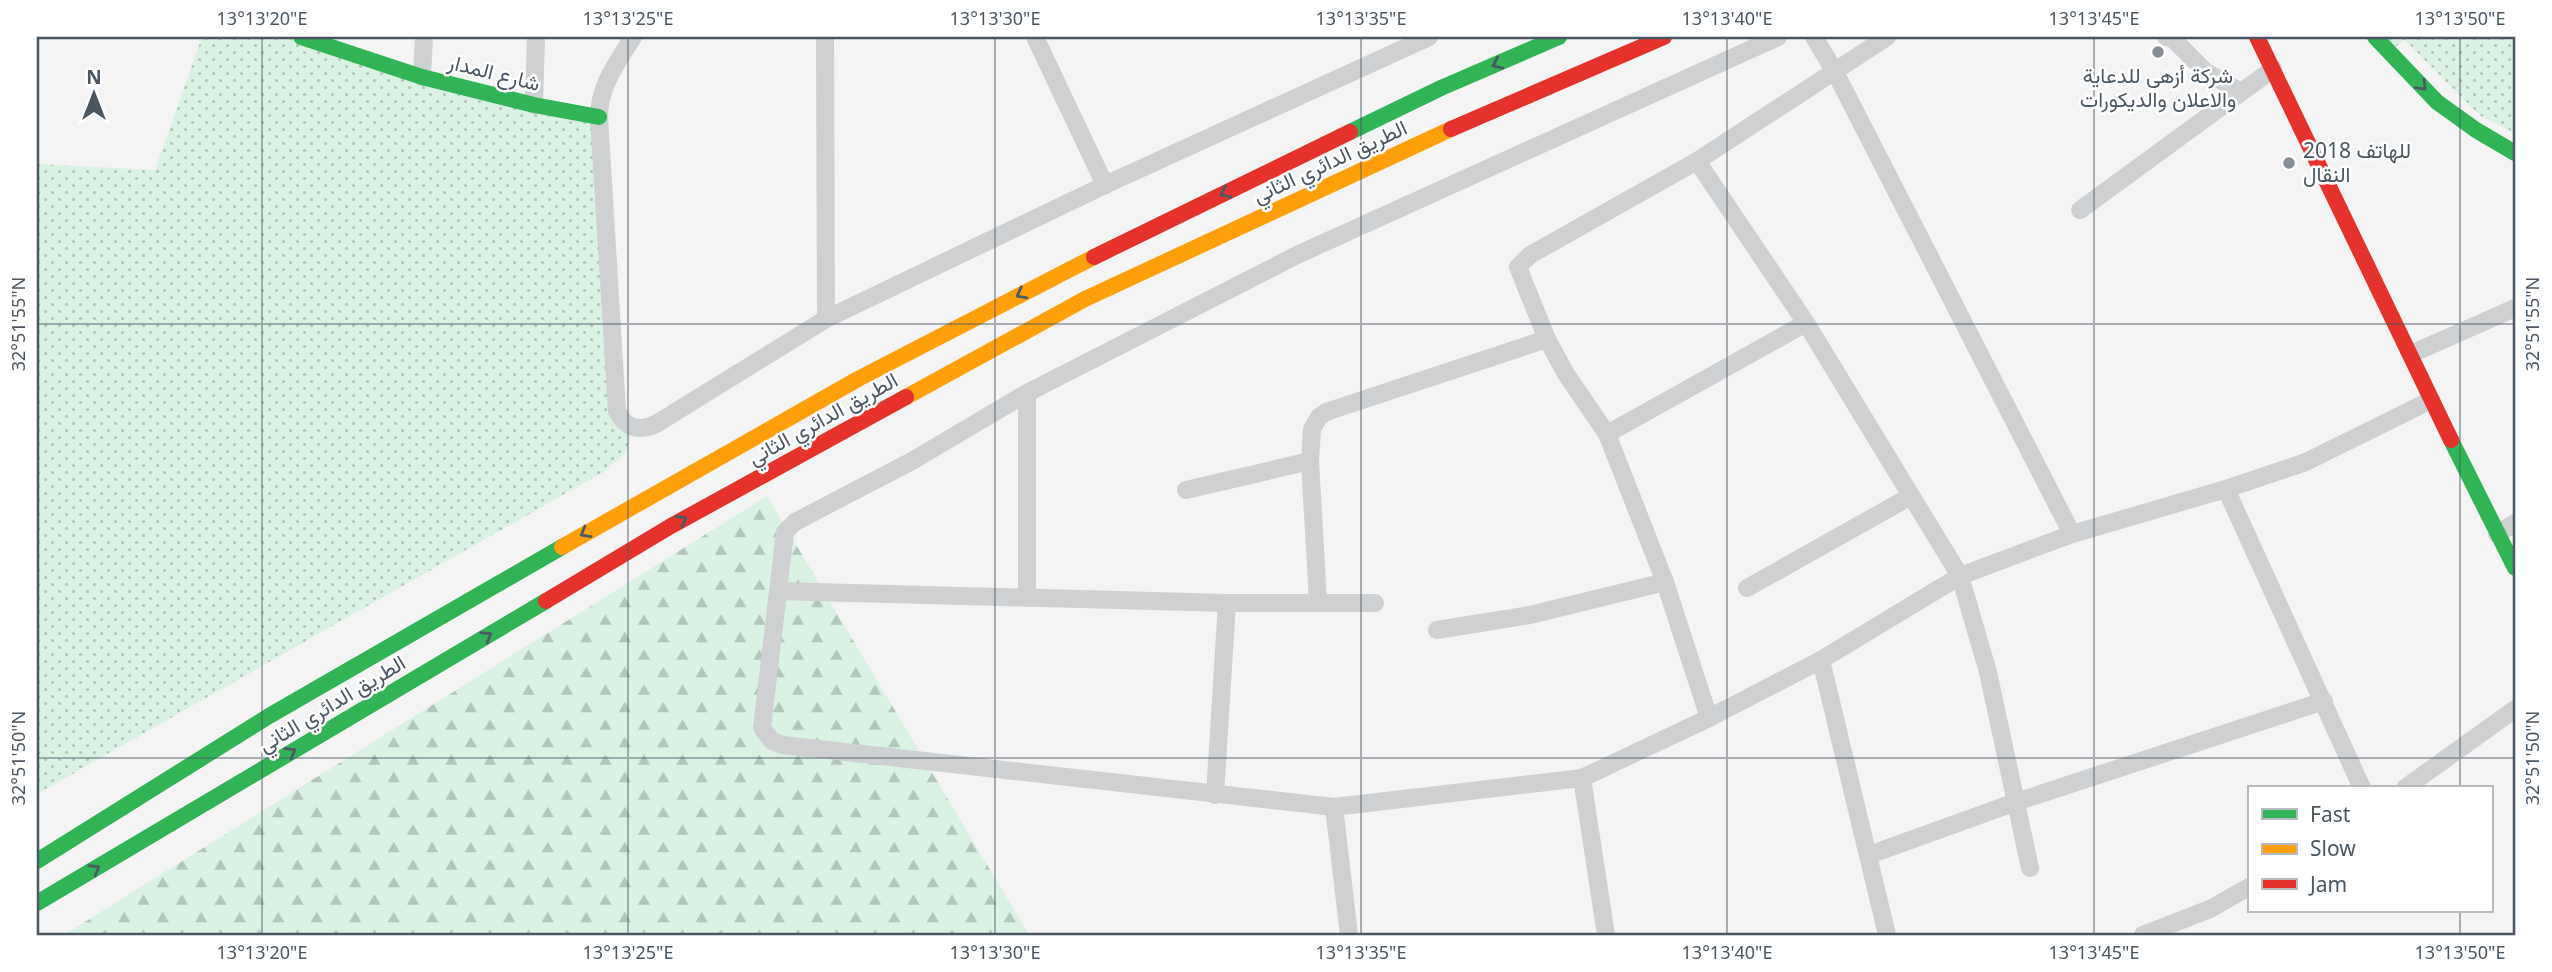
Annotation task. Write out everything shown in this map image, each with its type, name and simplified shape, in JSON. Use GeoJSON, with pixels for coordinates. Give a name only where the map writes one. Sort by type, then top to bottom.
{"type":"FeatureCollection","features":[{"type":"Feature","properties":{"kind":"main road","name":"شارع المدار"},"geometry":{"type":"LineString","coordinates":[[301,37],[422,77],[534,105],[598,117]]}},
{"type":"Feature","properties":{"kind":"main road","name":"الطريق الدائري الثاني"},"geometry":{"type":"LineString","coordinates":[[37,861],[269,716],[858,379],[1079,264],[1441,88],[1559,37]]}},
{"type":"Feature","properties":{"kind":"main road","name":"الطريق الدائري الثاني"},"geometry":{"type":"LineString","coordinates":[[37,904],[671,526],[1085,299],[1436,136],[1664,37]]}},
{"type":"Feature","properties":{"kind":"main road"},"geometry":{"type":"LineString","coordinates":[[2257,37],[2431,400],[2515,568]]}},
{"type":"Feature","properties":{"kind":"main road"},"geometry":{"type":"LineString","coordinates":[[2375,37],[2437,102],[2515,153]]}},
{"type":"Feature","properties":{"kind":"main road"},"geometry":{"type":"LineString","coordinates":[[2419,59],[2434,78],[2479,115],[2515,135]]}},
{"type":"Feature","properties":{"kind":"street"},"geometry":{"type":"LineString","coordinates":[[422,77],[424,37]]}},
{"type":"Feature","properties":{"kind":"street"},"geometry":{"type":"LineString","coordinates":[[534,105],[536,37]]}},
{"type":"Feature","properties":{"kind":"street"},"geometry":{"type":"LineString","coordinates":[[633,37],[606,81],[601,93],[598,117],[617,411],[625,423],[641,429],[656,424],[826,319],[1397,43],[1429,37]]}},
{"type":"Feature","properties":{"kind":"street"},"geometry":{"type":"LineString","coordinates":[[825,37],[826,319]]}},
{"type":"Feature","properties":{"kind":"street"},"geometry":{"type":"LineString","coordinates":[[1035,37],[1105,185]]}},
{"type":"Feature","properties":{"kind":"street"},"geometry":{"type":"LineString","coordinates":[[1778,37],[1297,255],[1027,393],[912,461],[788,527],[785,532],[762,728],[772,741],[783,745],[1334,807],[1582,778],[1709,718],[1821,660],[1960,576],[2072,534],[2226,489],[2306,462],[2431,400]]}},
{"type":"Feature","properties":{"kind":"street"},"geometry":{"type":"LineString","coordinates":[[1814,37],[1835,72],[2072,534]]}},
{"type":"Feature","properties":{"kind":"street"},"geometry":{"type":"LineString","coordinates":[[1709,718],[1665,582],[1607,434],[1566,374],[1547,339],[1518,267],[1530,255],[1697,160],[1886,37]]}},
{"type":"Feature","properties":{"kind":"street"},"geometry":{"type":"LineString","coordinates":[[2166,37],[2171,37],[2206,72],[2241,92]]}},
{"type":"Feature","properties":{"kind":"street"},"geometry":{"type":"LineString","coordinates":[[2080,210],[2273,69]]}},
{"type":"Feature","properties":{"kind":"street"},"geometry":{"type":"LineString","coordinates":[[1697,160],[1806,323],[1960,576],[1988,672],[2029,868]]}},
{"type":"Feature","properties":{"kind":"street"},"geometry":{"type":"LineString","coordinates":[[2411,354],[2515,307]]}},
{"type":"Feature","properties":{"kind":"street"},"geometry":{"type":"LineString","coordinates":[[1607,434],[1806,323]]}},
{"type":"Feature","properties":{"kind":"street"},"geometry":{"type":"LineString","coordinates":[[1318,602],[1310,461],[1312,429],[1319,417],[1326,412],[1547,339]]}},
{"type":"Feature","properties":{"kind":"street"},"geometry":{"type":"LineString","coordinates":[[1027,393],[1027,598]]}},
{"type":"Feature","properties":{"kind":"street"},"geometry":{"type":"LineString","coordinates":[[1186,490],[1310,461]]}},
{"type":"Feature","properties":{"kind":"street"},"geometry":{"type":"LineString","coordinates":[[2226,489],[2361,786]]}},
{"type":"Feature","properties":{"kind":"street"},"geometry":{"type":"LineString","coordinates":[[1747,588],[1911,496]]}},
{"type":"Feature","properties":{"kind":"street"},"geometry":{"type":"LineString","coordinates":[[2497,534],[2515,523]]}},
{"type":"Feature","properties":{"kind":"street"},"geometry":{"type":"LineString","coordinates":[[1437,630],[1530,615],[1665,582]]}},
{"type":"Feature","properties":{"kind":"street"},"geometry":{"type":"LineString","coordinates":[[778,591],[1227,603],[1375,603]]}},
{"type":"Feature","properties":{"kind":"street"},"geometry":{"type":"LineString","coordinates":[[1215,795],[1227,603]]}},
{"type":"Feature","properties":{"kind":"street"},"geometry":{"type":"LineString","coordinates":[[1821,660],[1887,935]]}},
{"type":"Feature","properties":{"kind":"street"},"geometry":{"type":"LineString","coordinates":[[1869,855],[2016,802],[2324,701]]}},
{"type":"Feature","properties":{"kind":"street"},"geometry":{"type":"LineString","coordinates":[[2408,786],[2515,709]]}},
{"type":"Feature","properties":{"kind":"street"},"geometry":{"type":"LineString","coordinates":[[1582,778],[1605,935]]}},
{"type":"Feature","properties":{"kind":"street"},"geometry":{"type":"LineString","coordinates":[[1334,807],[1349,935]]}},
{"type":"Feature","properties":{"kind":"street"},"geometry":{"type":"LineString","coordinates":[[2143,935],[2210,909],[2248,888]]}},
{"type":"Feature","properties":{"kind":"green space"},"geometry":{"type":"Polygon","coordinates":[[[202,37],[301,37],[599,117],[617,411],[632,427],[627,451],[605,471],[37,794],[37,164],[155,170],[202,37]]]}},
{"type":"Feature","properties":{"kind":"green space"},"geometry":{"type":"Polygon","coordinates":[[[2375,37],[2515,37],[2515,133],[2479,115],[2405,40],[2389,51],[2375,37]]]}},
{"type":"Feature","properties":{"kind":"green space"},"geometry":{"type":"Polygon","coordinates":[[[767,496],[1029,935],[64,935],[767,496]]]}},
{"type":"Feature","properties":{"kind":"traffic: fast"},"geometry":{"type":"LineString","coordinates":[[301,37],[422,77],[534,105],[599,117]]}},
{"type":"Feature","properties":{"kind":"traffic: fast"},"geometry":{"type":"LineString","coordinates":[[1350,132],[1441,88],[1559,37]]}},
{"type":"Feature","properties":{"kind":"traffic: fast"},"geometry":{"type":"LineString","coordinates":[[2375,37],[2437,102],[2515,153]]}},
{"type":"Feature","properties":{"kind":"traffic: fast"},"geometry":{"type":"LineString","coordinates":[[2451,440],[2515,568]]}},
{"type":"Feature","properties":{"kind":"traffic: fast"},"geometry":{"type":"LineString","coordinates":[[37,861],[269,716],[562,547]]}},
{"type":"Feature","properties":{"kind":"traffic: fast"},"geometry":{"type":"LineString","coordinates":[[37,903],[546,601]]}},
{"type":"Feature","properties":{"kind":"traffic: slow"},"geometry":{"type":"LineString","coordinates":[[906,397],[1085,299],[1451,129]]}},
{"type":"Feature","properties":{"kind":"traffic: slow"},"geometry":{"type":"LineString","coordinates":[[562,547],[858,379],[1094,257]]}},
{"type":"Feature","properties":{"kind":"traffic: jam"},"geometry":{"type":"LineString","coordinates":[[1451,129],[1664,37]]}},
{"type":"Feature","properties":{"kind":"traffic: jam"},"geometry":{"type":"LineString","coordinates":[[2257,37],[2451,440]]}},
{"type":"Feature","properties":{"kind":"traffic: jam"},"geometry":{"type":"LineString","coordinates":[[1094,257],[1350,132]]}},
{"type":"Feature","properties":{"kind":"traffic: jam"},"geometry":{"type":"LineString","coordinates":[[546,601],[671,526],[906,397]]}},
{"type":"Feature","properties":{"kind":"place","name":"شركة أزهى للدعاية والاعلان والديكورات"},"geometry":{"type":"Point","coordinates":[2158,52]}},
{"type":"Feature","properties":{"kind":"place","name":"2018 للهاتف النقال"},"geometry":{"type":"Point","coordinates":[2289,163]}}]}
